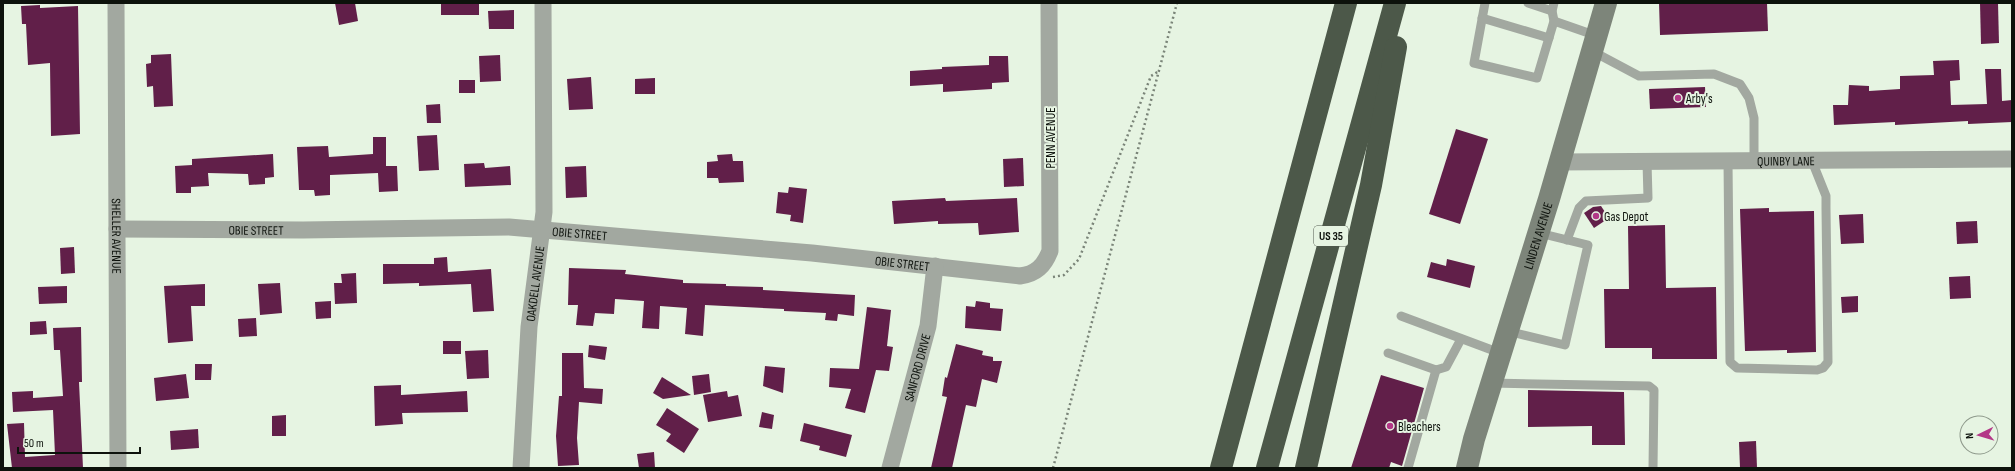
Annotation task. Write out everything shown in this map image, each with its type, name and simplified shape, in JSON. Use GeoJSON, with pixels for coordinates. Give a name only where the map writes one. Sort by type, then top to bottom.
{"type":"FeatureCollection","features":[{"type":"Feature","properties":{"kind":"highway"},"geometry":{"type":"LineString","coordinates":[[1221,468],[1346,3]]}},
{"type":"Feature","properties":{"kind":"highway","name":"US 35"},"geometry":{"type":"LineString","coordinates":[[1267,468],[1395,3]]}},
{"type":"Feature","properties":{"kind":"highway"},"geometry":{"type":"LineString","coordinates":[[1306,468],[1371,185],[1404,3]]}},
{"type":"Feature","properties":{"kind":"highway"},"geometry":{"type":"LineString","coordinates":[[1214,468],[1251,357]]}},
{"type":"Feature","properties":{"kind":"main road","name":"LINDEN AVENUE"},"geometry":{"type":"LineString","coordinates":[[1467,468],[1474,439],[1538,232],[1606,3]]}},
{"type":"Feature","properties":{"kind":"street","name":"SHELLER AVENUE"},"geometry":{"type":"LineString","coordinates":[[116,3],[118,468]]}},
{"type":"Feature","properties":{"kind":"street","name":"OAKDELL AVENUE"},"geometry":{"type":"LineString","coordinates":[[521,468],[529,327],[535,270],[543,230],[543,3]]}},
{"type":"Feature","properties":{"kind":"street","name":"PENN AVENUE"},"geometry":{"type":"LineString","coordinates":[[1039,269],[1046,260],[1050,251],[1049,3]]}},
{"type":"Feature","properties":{"kind":"street","name":"QUINBY LANE"},"geometry":{"type":"LineString","coordinates":[[1559,162],[2012,159]]}},
{"type":"Feature","properties":{"kind":"street","name":"OBIE STREET"},"geometry":{"type":"LineString","coordinates":[[117,229],[303,230],[509,227],[812,253],[1020,276],[1029,274],[1039,269]]}},
{"type":"Feature","properties":{"kind":"street","name":"SANFORD DRIVE"},"geometry":{"type":"LineString","coordinates":[[890,468],[928,326],[935,266]]}},
{"type":"Feature","properties":{"kind":"lane"},"geometry":{"type":"LineString","coordinates":[[1485,3],[1474,63],[1537,78],[1554,21],[1553,7],[1528,3]]}},
{"type":"Feature","properties":{"kind":"lane"},"geometry":{"type":"LineString","coordinates":[[1482,18],[1549,38]]}},
{"type":"Feature","properties":{"kind":"lane"},"geometry":{"type":"LineString","coordinates":[[1554,21],[1594,44],[1639,76],[1714,74],[1740,84],[1749,98],[1754,118],[1754,161]]}},
{"type":"Feature","properties":{"kind":"lane"},"geometry":{"type":"LineString","coordinates":[[1728,161],[1730,362],[1737,368],[1817,370],[1823,368],[1828,362],[1826,196],[1812,161]]}},
{"type":"Feature","properties":{"kind":"lane"},"geometry":{"type":"LineString","coordinates":[[1567,240],[1579,208],[1586,201],[1648,198],[1647,162]]}},
{"type":"Feature","properties":{"kind":"lane"},"geometry":{"type":"LineString","coordinates":[[1507,331],[1565,345],[1588,245],[1538,232]]}},
{"type":"Feature","properties":{"kind":"lane"},"geometry":{"type":"LineString","coordinates":[[1401,316],[1500,353]]}},
{"type":"Feature","properties":{"kind":"lane"},"geometry":{"type":"LineString","coordinates":[[1388,353],[1436,370],[1446,367],[1461,339]]}},
{"type":"Feature","properties":{"kind":"lane"},"geometry":{"type":"LineString","coordinates":[[1408,468],[1436,370]]}},
{"type":"Feature","properties":{"kind":"lane"},"geometry":{"type":"LineString","coordinates":[[1491,383],[1649,386],[1654,390],[1653,468]]}},
{"type":"Feature","properties":{"kind":"path"},"geometry":{"type":"LineString","coordinates":[[1053,468],[1178,3]]}},
{"type":"Feature","properties":{"kind":"path"},"geometry":{"type":"LineString","coordinates":[[1039,269],[1047,278],[1064,275],[1079,259],[1151,76],[1159,71]]}},
{"type":"Feature","properties":{"kind":"building"},"geometry":{"type":"Polygon","coordinates":[[[335,3],[355,3],[358,21],[339,25],[335,3]]]}},
{"type":"Feature","properties":{"kind":"building"},"geometry":{"type":"Polygon","coordinates":[[[441,3],[479,3],[479,15],[441,15],[441,3]]]}},
{"type":"Feature","properties":{"kind":"building"},"geometry":{"type":"Polygon","coordinates":[[[1659,3],[1767,3],[1768,31],[1660,35],[1659,3]]]}},
{"type":"Feature","properties":{"kind":"building"},"geometry":{"type":"Polygon","coordinates":[[[1980,3],[1998,3],[1999,43],[1981,44],[1980,3]]]}},
{"type":"Feature","properties":{"kind":"building"},"geometry":{"type":"Polygon","coordinates":[[[40,5],[40,8],[78,6],[80,134],[51,136],[50,63],[28,65],[26,24],[22,24],[21,6],[40,5]]]}},
{"type":"Feature","properties":{"kind":"building"},"geometry":{"type":"Polygon","coordinates":[[[514,10],[514,29],[489,29],[488,11],[514,10]]]}},
{"type":"Feature","properties":{"kind":"building"},"geometry":{"type":"Polygon","coordinates":[[[171,54],[173,106],[154,107],[153,86],[147,87],[146,64],[151,63],[151,55],[171,54]]]}},
{"type":"Feature","properties":{"kind":"building"},"geometry":{"type":"Polygon","coordinates":[[[500,55],[501,81],[480,82],[479,56],[500,55]]]}},
{"type":"Feature","properties":{"kind":"building"},"geometry":{"type":"Polygon","coordinates":[[[989,56],[1008,56],[1009,82],[992,83],[992,89],[943,92],[943,84],[910,86],[910,71],[942,69],[942,67],[989,65],[989,56]]]}},
{"type":"Feature","properties":{"kind":"building"},"geometry":{"type":"Polygon","coordinates":[[[1959,60],[1960,80],[1950,81],[1951,105],[1987,104],[1985,69],[2001,69],[2002,101],[2012,100],[2012,122],[1968,124],[1968,121],[1895,125],[1895,122],[1834,125],[1833,105],[1848,105],[1849,85],[1869,86],[1869,91],[1900,89],[1900,76],[1934,75],[1933,61],[1959,60]]]}},
{"type":"Feature","properties":{"kind":"building"},"geometry":{"type":"Polygon","coordinates":[[[591,77],[593,109],[569,110],[567,79],[591,77]]]}},
{"type":"Feature","properties":{"kind":"building"},"geometry":{"type":"Polygon","coordinates":[[[655,78],[655,94],[635,94],[635,79],[655,78]]]}},
{"type":"Feature","properties":{"kind":"building"},"geometry":{"type":"Polygon","coordinates":[[[459,80],[475,80],[475,93],[459,93],[459,80]]]}},
{"type":"Feature","properties":{"kind":"building","name":"Arby's"},"geometry":{"type":"Polygon","coordinates":[[[1705,87],[1706,107],[1650,109],[1649,89],[1705,87]]]}},
{"type":"Feature","properties":{"kind":"building"},"geometry":{"type":"Polygon","coordinates":[[[440,104],[441,123],[427,123],[426,105],[440,104]]]}},
{"type":"Feature","properties":{"kind":"building"},"geometry":{"type":"Polygon","coordinates":[[[1456,129],[1488,139],[1460,224],[1429,214],[1456,129]]]}},
{"type":"Feature","properties":{"kind":"building"},"geometry":{"type":"Polygon","coordinates":[[[437,135],[439,170],[419,171],[417,136],[437,135]]]}},
{"type":"Feature","properties":{"kind":"building"},"geometry":{"type":"Polygon","coordinates":[[[373,137],[386,137],[386,166],[397,166],[398,191],[379,192],[378,173],[330,175],[330,195],[315,196],[314,190],[299,190],[297,147],[328,146],[329,157],[373,154],[373,137]]]}},
{"type":"Feature","properties":{"kind":"building"},"geometry":{"type":"Polygon","coordinates":[[[273,154],[274,177],[265,178],[265,184],[249,185],[248,174],[208,173],[209,186],[191,187],[191,193],[176,193],[175,166],[192,165],[192,159],[273,154]]]}},
{"type":"Feature","properties":{"kind":"building"},"geometry":{"type":"Polygon","coordinates":[[[732,154],[733,161],[743,161],[744,182],[719,183],[718,178],[707,178],[707,162],[718,161],[717,155],[732,154]]]}},
{"type":"Feature","properties":{"kind":"building"},"geometry":{"type":"Polygon","coordinates":[[[1023,158],[1024,186],[1004,187],[1003,159],[1023,158]]]}},
{"type":"Feature","properties":{"kind":"building"},"geometry":{"type":"Polygon","coordinates":[[[484,163],[485,168],[510,166],[511,185],[465,187],[464,164],[484,163]]]}},
{"type":"Feature","properties":{"kind":"building"},"geometry":{"type":"Polygon","coordinates":[[[586,166],[587,197],[566,198],[565,167],[586,166]]]}},
{"type":"Feature","properties":{"kind":"building"},"geometry":{"type":"Polygon","coordinates":[[[789,187],[807,189],[803,223],[790,221],[791,215],[776,213],[778,192],[788,193],[789,187]]]}},
{"type":"Feature","properties":{"kind":"building"},"geometry":{"type":"Polygon","coordinates":[[[945,198],[946,201],[1017,198],[1019,232],[979,235],[978,223],[938,224],[938,221],[894,224],[892,201],[945,198]]]}},
{"type":"Feature","properties":{"kind":"building","name":"Gas Depot"},"geometry":{"type":"Polygon","coordinates":[[[1601,206],[1609,218],[1594,228],[1584,213],[1593,207],[1601,206]]]}},
{"type":"Feature","properties":{"kind":"building"},"geometry":{"type":"Polygon","coordinates":[[[1769,208],[1769,212],[1814,211],[1816,352],[1787,353],[1787,350],[1745,351],[1740,209],[1769,208]]]}},
{"type":"Feature","properties":{"kind":"building"},"geometry":{"type":"Polygon","coordinates":[[[1863,214],[1864,243],[1841,244],[1839,215],[1863,214]]]}},
{"type":"Feature","properties":{"kind":"building"},"geometry":{"type":"Polygon","coordinates":[[[1977,221],[1978,243],[1957,244],[1956,222],[1977,221]]]}},
{"type":"Feature","properties":{"kind":"building"},"geometry":{"type":"Polygon","coordinates":[[[1665,225],[1666,288],[1716,287],[1717,359],[1652,359],[1652,348],[1605,348],[1604,289],[1629,289],[1628,226],[1665,225]]]}},
{"type":"Feature","properties":{"kind":"building"},"geometry":{"type":"Polygon","coordinates":[[[74,247],[75,273],[61,274],[60,248],[74,247]]]}},
{"type":"Feature","properties":{"kind":"building"},"geometry":{"type":"Polygon","coordinates":[[[447,257],[448,272],[491,269],[494,311],[473,312],[471,284],[419,286],[419,283],[383,284],[383,264],[434,264],[434,258],[447,257]]]}},
{"type":"Feature","properties":{"kind":"building"},"geometry":{"type":"Polygon","coordinates":[[[1447,259],[1475,266],[1470,288],[1427,277],[1431,262],[1446,266],[1447,259]]]}},
{"type":"Feature","properties":{"kind":"building"},"geometry":{"type":"Polygon","coordinates":[[[569,268],[626,270],[625,274],[683,280],[683,283],[726,284],[726,286],[763,287],[763,290],[855,295],[854,316],[838,314],[837,321],[825,320],[826,313],[784,311],[784,309],[705,305],[703,336],[685,334],[687,308],[660,306],[659,329],[642,328],[644,301],[615,299],[614,314],[595,313],[593,326],[576,325],[578,305],[568,305],[569,268]]]}},
{"type":"Feature","properties":{"kind":"building"},"geometry":{"type":"Polygon","coordinates":[[[356,273],[357,303],[335,304],[334,283],[342,283],[341,274],[356,273]]]}},
{"type":"Feature","properties":{"kind":"building"},"geometry":{"type":"Polygon","coordinates":[[[1970,276],[1971,298],[1950,299],[1949,277],[1970,276]]]}},
{"type":"Feature","properties":{"kind":"building"},"geometry":{"type":"Polygon","coordinates":[[[280,283],[282,313],[260,315],[258,284],[280,283]]]}},
{"type":"Feature","properties":{"kind":"building"},"geometry":{"type":"Polygon","coordinates":[[[205,284],[205,306],[191,306],[193,341],[168,343],[164,286],[205,284]]]}},
{"type":"Feature","properties":{"kind":"building"},"geometry":{"type":"Polygon","coordinates":[[[67,286],[67,303],[39,304],[38,287],[67,286]]]}},
{"type":"Feature","properties":{"kind":"building"},"geometry":{"type":"Polygon","coordinates":[[[1858,296],[1858,312],[1842,313],[1841,297],[1858,296]]]}},
{"type":"Feature","properties":{"kind":"building"},"geometry":{"type":"Polygon","coordinates":[[[331,301],[331,318],[316,319],[315,302],[331,301]]]}},
{"type":"Feature","properties":{"kind":"building"},"geometry":{"type":"Polygon","coordinates":[[[976,301],[990,303],[990,308],[1003,309],[1001,331],[965,328],[966,306],[975,307],[976,301]]]}},
{"type":"Feature","properties":{"kind":"building"},"geometry":{"type":"Polygon","coordinates":[[[867,307],[891,310],[887,346],[893,347],[889,371],[876,370],[865,413],[845,408],[851,389],[829,387],[830,368],[859,369],[867,307]]]}},
{"type":"Feature","properties":{"kind":"building"},"geometry":{"type":"Polygon","coordinates":[[[256,318],[257,336],[239,337],[238,319],[256,318]]]}},
{"type":"Feature","properties":{"kind":"building"},"geometry":{"type":"Polygon","coordinates":[[[46,321],[47,334],[30,335],[30,322],[46,321]]]}},
{"type":"Feature","properties":{"kind":"building"},"geometry":{"type":"Polygon","coordinates":[[[81,327],[82,382],[79,382],[83,468],[12,468],[7,424],[24,423],[25,457],[55,455],[53,410],[13,412],[12,392],[33,391],[33,398],[63,396],[60,350],[54,350],[53,328],[81,327]]]}},
{"type":"Feature","properties":{"kind":"building"},"geometry":{"type":"Polygon","coordinates":[[[443,341],[461,341],[461,354],[443,354],[443,341]]]}},
{"type":"Feature","properties":{"kind":"building"},"geometry":{"type":"Polygon","coordinates":[[[956,344],[983,351],[982,355],[993,357],[993,361],[1002,361],[997,383],[982,379],[976,407],[966,405],[952,468],[931,468],[947,397],[942,396],[945,377],[947,378],[956,344]]]}},
{"type":"Feature","properties":{"kind":"building"},"geometry":{"type":"Polygon","coordinates":[[[589,345],[607,347],[605,360],[588,357],[589,345]]]}},
{"type":"Feature","properties":{"kind":"building"},"geometry":{"type":"Polygon","coordinates":[[[488,350],[489,378],[467,379],[465,351],[488,350]]]}},
{"type":"Feature","properties":{"kind":"building"},"geometry":{"type":"Polygon","coordinates":[[[562,353],[583,353],[584,388],[603,389],[602,404],[579,402],[577,438],[579,465],[558,466],[556,436],[559,396],[562,396],[562,353]]]}},
{"type":"Feature","properties":{"kind":"building"},"geometry":{"type":"Polygon","coordinates":[[[195,364],[212,364],[211,380],[195,380],[195,364]]]}},
{"type":"Feature","properties":{"kind":"building"},"geometry":{"type":"Polygon","coordinates":[[[765,366],[785,368],[783,393],[763,386],[765,366]]]}},
{"type":"Feature","properties":{"kind":"building"},"geometry":{"type":"Polygon","coordinates":[[[186,374],[189,398],[156,401],[154,378],[186,374]]]}},
{"type":"Feature","properties":{"kind":"building"},"geometry":{"type":"Polygon","coordinates":[[[709,374],[711,392],[694,395],[692,376],[709,374]]]}},
{"type":"Feature","properties":{"kind":"building","name":"Bleachers"},"geometry":{"type":"Polygon","coordinates":[[[1381,375],[1424,388],[1402,466],[1391,462],[1389,468],[1351,468],[1381,375]]]}},
{"type":"Feature","properties":{"kind":"building"},"geometry":{"type":"Polygon","coordinates":[[[662,377],[691,395],[663,399],[653,393],[662,377]]]}},
{"type":"Feature","properties":{"kind":"building"},"geometry":{"type":"Polygon","coordinates":[[[401,385],[401,395],[467,391],[468,412],[402,413],[403,424],[375,426],[374,386],[401,385]]]}},
{"type":"Feature","properties":{"kind":"building"},"geometry":{"type":"Polygon","coordinates":[[[1528,390],[1624,392],[1625,445],[1592,445],[1592,426],[1528,427],[1528,390]]]}},
{"type":"Feature","properties":{"kind":"building"},"geometry":{"type":"Polygon","coordinates":[[[727,391],[728,397],[738,395],[742,416],[708,422],[703,395],[727,391]]]}},
{"type":"Feature","properties":{"kind":"building"},"geometry":{"type":"Polygon","coordinates":[[[667,408],[699,429],[684,453],[666,441],[671,434],[656,425],[667,408]]]}},
{"type":"Feature","properties":{"kind":"building"},"geometry":{"type":"Polygon","coordinates":[[[762,412],[774,415],[772,429],[759,427],[762,412]]]}},
{"type":"Feature","properties":{"kind":"building"},"geometry":{"type":"Polygon","coordinates":[[[286,415],[286,436],[272,436],[272,416],[286,415]]]}},
{"type":"Feature","properties":{"kind":"building"},"geometry":{"type":"Polygon","coordinates":[[[804,423],[852,435],[846,457],[819,450],[820,446],[800,441],[804,423]]]}},
{"type":"Feature","properties":{"kind":"building"},"geometry":{"type":"Polygon","coordinates":[[[198,429],[199,448],[171,450],[170,431],[198,429]]]}},
{"type":"Feature","properties":{"kind":"building"},"geometry":{"type":"Polygon","coordinates":[[[1756,441],[1757,468],[1740,468],[1739,442],[1756,441]]]}},
{"type":"Feature","properties":{"kind":"building"},"geometry":{"type":"Polygon","coordinates":[[[654,452],[655,468],[639,468],[637,454],[654,452]]]}},
{"type":"Feature","properties":{"kind":"place","name":"Arby's"},"geometry":{"type":"Point","coordinates":[1678,98]}},
{"type":"Feature","properties":{"kind":"place","name":"Gas Depot"},"geometry":{"type":"Point","coordinates":[1596,216]}},
{"type":"Feature","properties":{"kind":"place","name":"Bleachers"},"geometry":{"type":"Point","coordinates":[1390,426]}}]}
